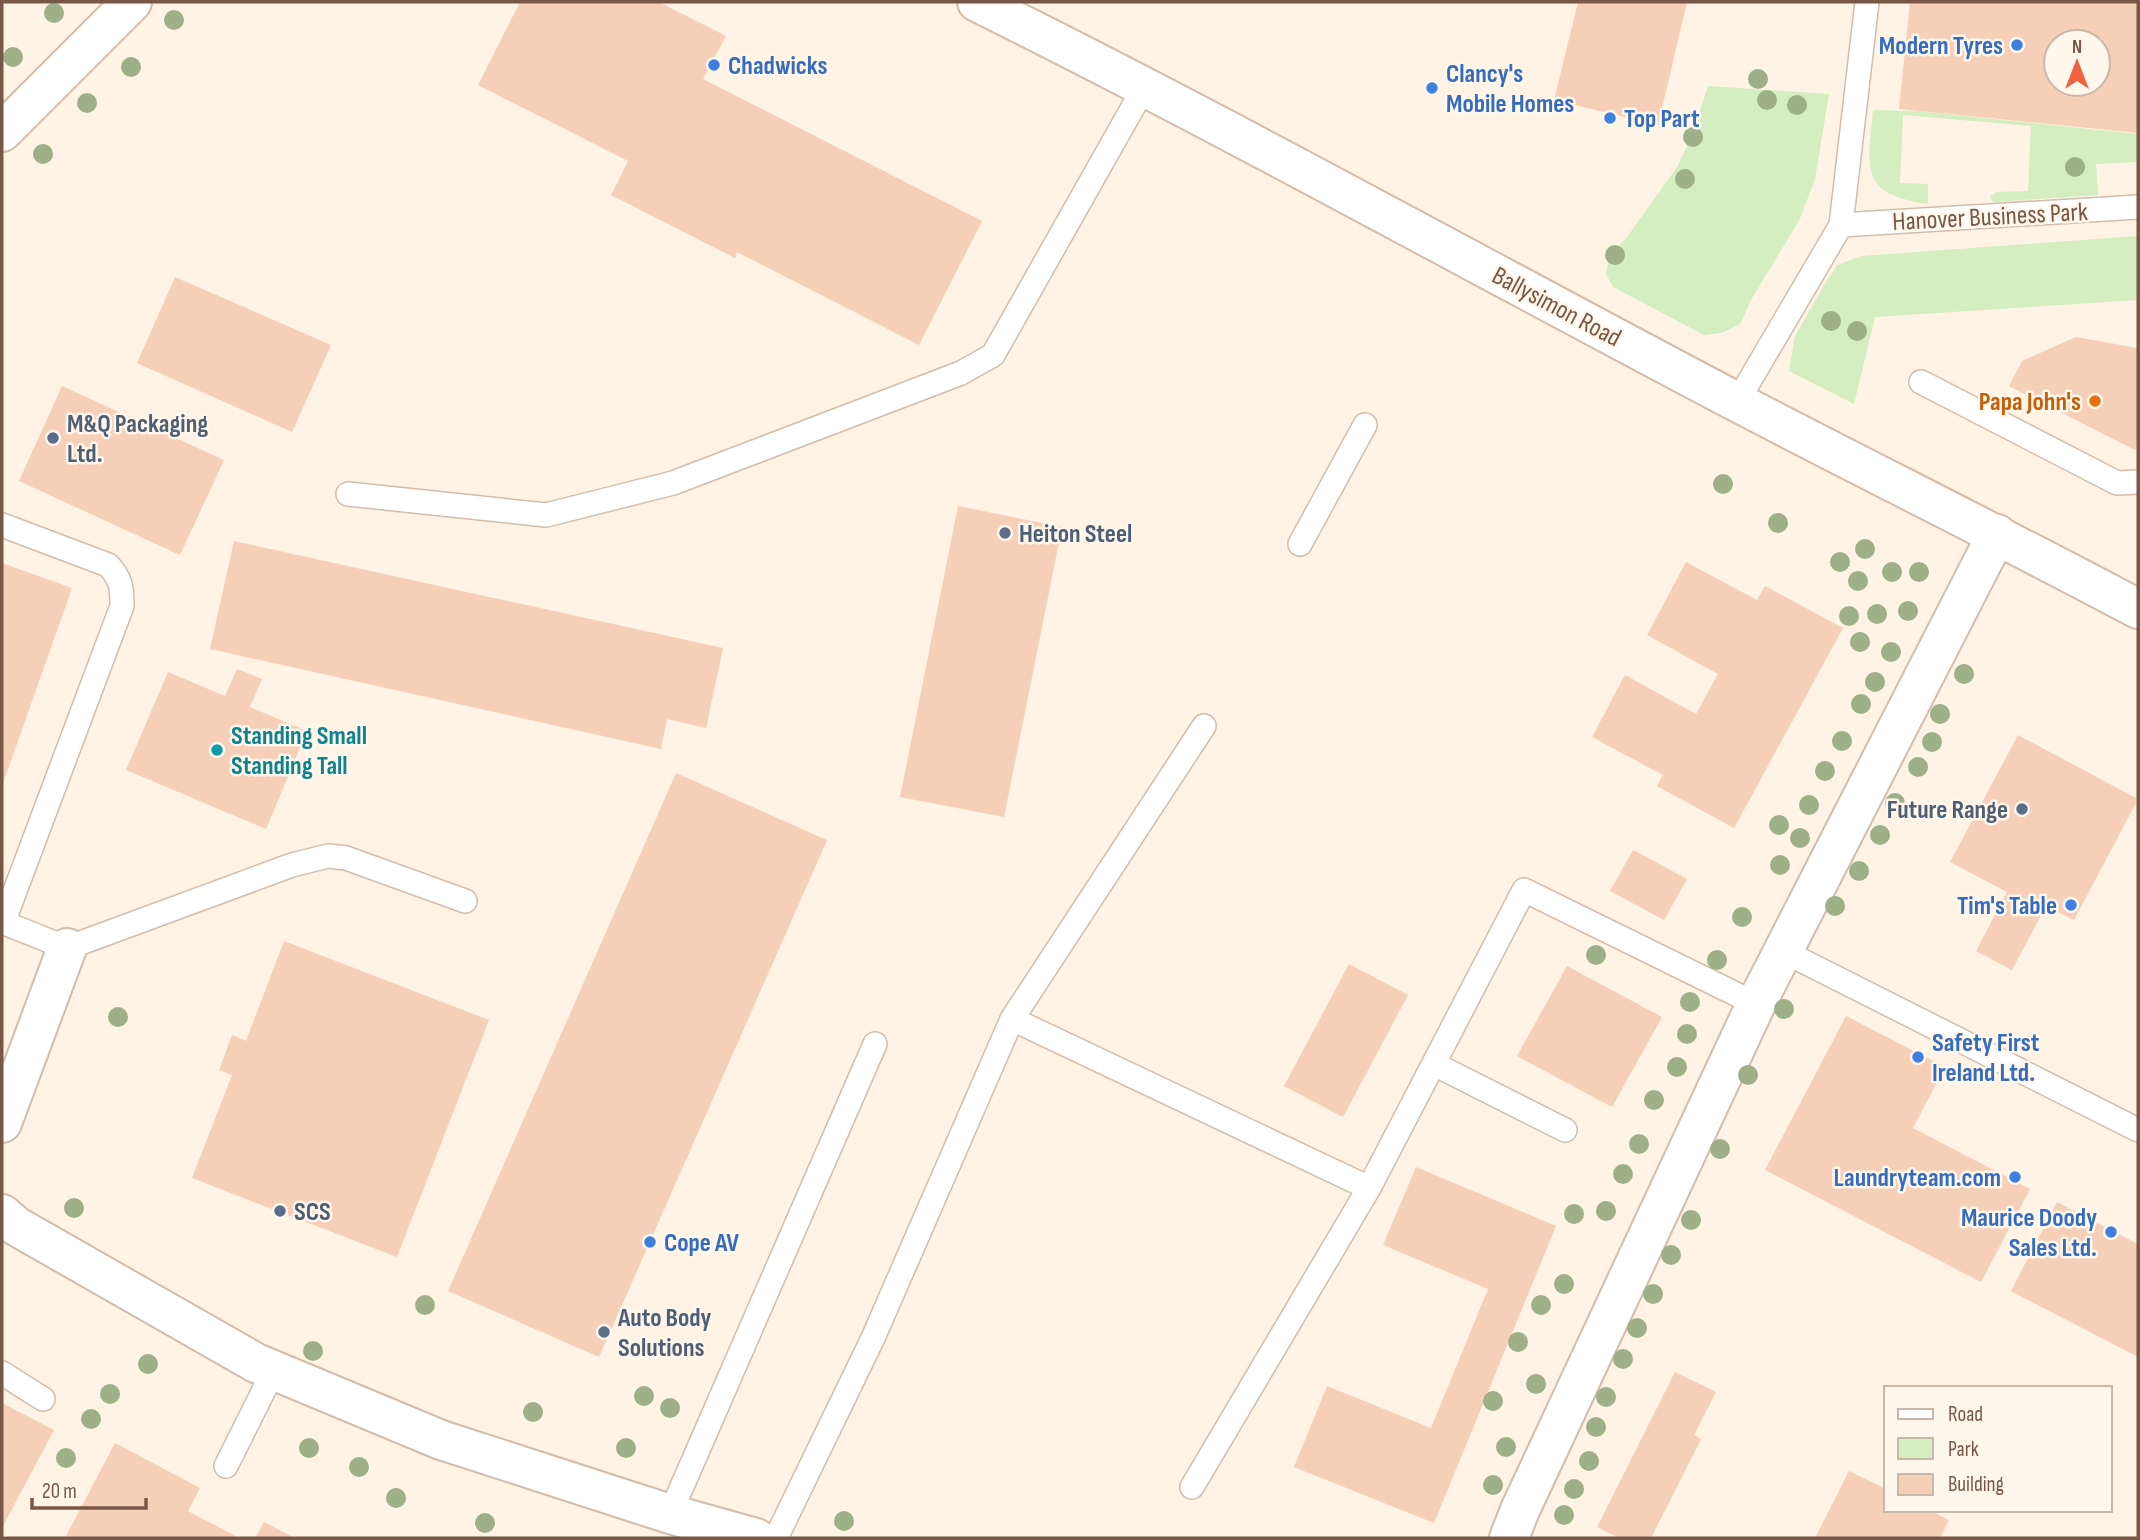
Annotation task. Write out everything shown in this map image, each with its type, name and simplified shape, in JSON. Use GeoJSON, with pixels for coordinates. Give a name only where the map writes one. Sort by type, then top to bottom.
{"type":"FeatureCollection","features":[{"type":"Feature","properties":{"kind":"street"},"geometry":{"type":"LineString","coordinates":[[2,132],[132,2]]}},
{"type":"Feature","properties":{"kind":"street","name":"Ballysimon Road"},"geometry":{"type":"LineString","coordinates":[[977,2],[1145,86],[1737,402],[2138,609]]}},
{"type":"Feature","properties":{"kind":"street"},"geometry":{"type":"LineString","coordinates":[[1509,1538],[1756,1004],[1997,534]]}},
{"type":"Feature","properties":{"kind":"street"},"geometry":{"type":"LineString","coordinates":[[2,1123],[67,948]]}},
{"type":"Feature","properties":{"kind":"street"},"geometry":{"type":"LineString","coordinates":[[2,1213],[28,1233],[256,1363],[441,1440],[670,1514],[756,1538]]}},
{"type":"Feature","properties":{"kind":"lane"},"geometry":{"type":"LineString","coordinates":[[1737,402],[1841,225],[1867,2]]}},
{"type":"Feature","properties":{"kind":"lane"},"geometry":{"type":"LineString","coordinates":[[348,494],[546,514],[673,483],[961,373],[993,355],[1145,86]]}},
{"type":"Feature","properties":{"kind":"lane","name":"Hanover Business Park"},"geometry":{"type":"LineString","coordinates":[[1841,225],[2138,208]]}},
{"type":"Feature","properties":{"kind":"lane"},"geometry":{"type":"LineString","coordinates":[[1921,382],[2117,483],[2138,482]]}},
{"type":"Feature","properties":{"kind":"lane"},"geometry":{"type":"LineString","coordinates":[[1300,544],[1365,425]]}},
{"type":"Feature","properties":{"kind":"lane"},"geometry":{"type":"LineString","coordinates":[[2,525],[108,565],[122,586],[122,606],[2,923],[67,948],[292,865],[328,856],[346,858],[465,901]]}},
{"type":"Feature","properties":{"kind":"lane"},"geometry":{"type":"LineString","coordinates":[[776,1538],[873,1338],[1012,1019],[1205,726]]}},
{"type":"Feature","properties":{"kind":"lane"},"geometry":{"type":"LineString","coordinates":[[1192,1487],[1369,1188],[1524,890],[1756,1004]]}},
{"type":"Feature","properties":{"kind":"lane"},"geometry":{"type":"LineString","coordinates":[[1783,951],[2138,1130]]}},
{"type":"Feature","properties":{"kind":"lane"},"geometry":{"type":"LineString","coordinates":[[1012,1019],[1369,1188]]}},
{"type":"Feature","properties":{"kind":"lane"},"geometry":{"type":"LineString","coordinates":[[670,1514],[875,1044]]}},
{"type":"Feature","properties":{"kind":"lane"},"geometry":{"type":"LineString","coordinates":[[1434,1064],[1565,1130]]}},
{"type":"Feature","properties":{"kind":"lane"},"geometry":{"type":"LineString","coordinates":[[226,1466],[274,1370]]}},
{"type":"Feature","properties":{"kind":"lane"},"geometry":{"type":"LineString","coordinates":[[2,1373],[43,1399]]}},
{"type":"Feature","properties":{"kind":"green space"},"geometry":{"type":"Polygon","coordinates":[[[1708,86],[1829,94],[1815,179],[1799,221],[1752,298],[1740,324],[1721,333],[1704,335],[1613,287],[1606,274],[1609,258],[1677,167],[1690,140],[1708,86]]]}},
{"type":"Feature","properties":{"kind":"green space"},"geometry":{"type":"Polygon","coordinates":[[[1873,110],[1917,111],[2138,134],[2138,162],[2096,164],[2098,195],[1993,202],[1990,196],[1996,192],[2028,191],[2031,126],[1903,115],[1900,183],[1928,184],[1928,204],[1905,200],[1889,193],[1872,175],[1870,148],[1873,110]]]}},
{"type":"Feature","properties":{"kind":"green space"},"geometry":{"type":"Polygon","coordinates":[[[2138,236],[2138,300],[1875,317],[1854,404],[1789,371],[1795,336],[1837,265],[1861,256],[2138,236]]]}},
{"type":"Feature","properties":{"kind":"building"},"geometry":{"type":"Polygon","coordinates":[[[520,2],[659,2],[726,36],[703,79],[982,221],[919,345],[737,252],[735,258],[611,195],[628,161],[478,85],[520,2]]]}},
{"type":"Feature","properties":{"kind":"building"},"geometry":{"type":"Polygon","coordinates":[[[1578,2],[1687,2],[1658,125],[1554,100],[1578,2]]]}},
{"type":"Feature","properties":{"kind":"building"},"geometry":{"type":"Polygon","coordinates":[[[1910,2],[2138,2],[2138,133],[1899,109],[1910,2]]]}},
{"type":"Feature","properties":{"kind":"building"},"geometry":{"type":"Polygon","coordinates":[[[175,277],[331,345],[292,432],[137,363],[175,277]]]}},
{"type":"Feature","properties":{"kind":"building"},"geometry":{"type":"Polygon","coordinates":[[[2076,337],[2138,348],[2138,445],[2135,450],[2009,386],[2022,361],[2076,337]]]}},
{"type":"Feature","properties":{"kind":"building"},"geometry":{"type":"Polygon","coordinates":[[[62,386],[224,460],[180,555],[19,481],[62,386]]]}},
{"type":"Feature","properties":{"kind":"building"},"geometry":{"type":"Polygon","coordinates":[[[958,506],[1062,527],[1004,817],[900,797],[958,506]]]}},
{"type":"Feature","properties":{"kind":"building"},"geometry":{"type":"Polygon","coordinates":[[[234,541],[723,648],[706,728],[667,719],[661,749],[210,649],[234,541]]]}},
{"type":"Feature","properties":{"kind":"building"},"geometry":{"type":"Polygon","coordinates":[[[1686,562],[1757,600],[1765,586],[1843,628],[1734,828],[1657,786],[1663,775],[1592,737],[1625,675],[1696,714],[1718,674],[1647,635],[1686,562]]]}},
{"type":"Feature","properties":{"kind":"building"},"geometry":{"type":"Polygon","coordinates":[[[2,563],[72,588],[2,786],[2,563]]]}},
{"type":"Feature","properties":{"kind":"building","name":"Standing Small Standing Tall"},"geometry":{"type":"Polygon","coordinates":[[[237,669],[262,679],[250,707],[307,731],[266,829],[126,770],[168,672],[225,696],[237,669]]]}},
{"type":"Feature","properties":{"kind":"building"},"geometry":{"type":"Polygon","coordinates":[[[2018,735],[2138,799],[2074,920],[2046,906],[2012,970],[1976,951],[2007,892],[1950,862],[2018,735]]]}},
{"type":"Feature","properties":{"kind":"building"},"geometry":{"type":"Polygon","coordinates":[[[676,773],[827,840],[599,1357],[448,1291],[676,773]]]}},
{"type":"Feature","properties":{"kind":"building"},"geometry":{"type":"Polygon","coordinates":[[[1633,850],[1687,879],[1664,920],[1610,891],[1633,850]]]}},
{"type":"Feature","properties":{"kind":"building"},"geometry":{"type":"Polygon","coordinates":[[[284,941],[489,1020],[397,1257],[192,1178],[232,1075],[219,1070],[232,1035],[246,1041],[284,941]]]}},
{"type":"Feature","properties":{"kind":"building"},"geometry":{"type":"Polygon","coordinates":[[[1349,964],[1408,995],[1343,1117],[1284,1086],[1349,964]]]}},
{"type":"Feature","properties":{"kind":"building"},"geometry":{"type":"Polygon","coordinates":[[[1567,966],[1662,1017],[1612,1107],[1517,1056],[1567,966]]]}},
{"type":"Feature","properties":{"kind":"building"},"geometry":{"type":"Polygon","coordinates":[[[1846,1016],[1945,1067],[1913,1128],[2030,1189],[1981,1282],[1765,1170],[1846,1016]]]}},
{"type":"Feature","properties":{"kind":"building"},"geometry":{"type":"Polygon","coordinates":[[[1416,1167],[1556,1226],[1434,1523],[1294,1467],[1327,1386],[1431,1428],[1488,1289],[1383,1245],[1416,1167]]]}},
{"type":"Feature","properties":{"kind":"building"},"geometry":{"type":"Polygon","coordinates":[[[2057,1202],[2138,1244],[2138,1357],[2011,1291],[2057,1202]]]}},
{"type":"Feature","properties":{"kind":"building"},"geometry":{"type":"Polygon","coordinates":[[[1675,1372],[1716,1392],[1694,1435],[1701,1439],[1651,1538],[1619,1538],[1597,1527],[1675,1372]]]}},
{"type":"Feature","properties":{"kind":"building"},"geometry":{"type":"Polygon","coordinates":[[[2,1403],[54,1430],[2,1528],[2,1403]]]}},
{"type":"Feature","properties":{"kind":"building"},"geometry":{"type":"Polygon","coordinates":[[[115,1443],[200,1488],[188,1511],[239,1538],[65,1538],[115,1443]]]}},
{"type":"Feature","properties":{"kind":"building"},"geometry":{"type":"Polygon","coordinates":[[[1849,1471],[1884,1488],[1884,1512],[1933,1512],[1949,1520],[1940,1538],[1815,1538],[1849,1471]]]}},
{"type":"Feature","properties":{"kind":"building"},"geometry":{"type":"Polygon","coordinates":[[[264,1522],[295,1538],[255,1538],[264,1522]]]}},
{"type":"Feature","properties":{"kind":"place","name":"Modern Tyres"},"geometry":{"type":"Point","coordinates":[2017,45]}},
{"type":"Feature","properties":{"kind":"place","name":"Chadwicks"},"geometry":{"type":"Point","coordinates":[714,65]}},
{"type":"Feature","properties":{"kind":"place","name":"Clancy's Mobile Homes"},"geometry":{"type":"Point","coordinates":[1432,88]}},
{"type":"Feature","properties":{"kind":"place","name":"Top Part"},"geometry":{"type":"Point","coordinates":[1610,118]}},
{"type":"Feature","properties":{"kind":"place","name":"Papa John's"},"geometry":{"type":"Point","coordinates":[2095,401]}},
{"type":"Feature","properties":{"kind":"place","name":"M&Q Packaging Ltd."},"geometry":{"type":"Point","coordinates":[53,438]}},
{"type":"Feature","properties":{"kind":"place","name":"Heiton Steel"},"geometry":{"type":"Point","coordinates":[1005,533]}},
{"type":"Feature","properties":{"kind":"place","name":"Standing Small Standing Tall"},"geometry":{"type":"Point","coordinates":[217,750]}},
{"type":"Feature","properties":{"kind":"place","name":"Future Range"},"geometry":{"type":"Point","coordinates":[2022,809]}},
{"type":"Feature","properties":{"kind":"place","name":"Tim's Table"},"geometry":{"type":"Point","coordinates":[2071,905]}},
{"type":"Feature","properties":{"kind":"place","name":"Safety First Ireland Ltd."},"geometry":{"type":"Point","coordinates":[1918,1057]}},
{"type":"Feature","properties":{"kind":"place","name":"Laundryteam.com"},"geometry":{"type":"Point","coordinates":[2015,1177]}},
{"type":"Feature","properties":{"kind":"place","name":"SCS"},"geometry":{"type":"Point","coordinates":[280,1211]}},
{"type":"Feature","properties":{"kind":"place","name":"Maurice Doody Sales Ltd."},"geometry":{"type":"Point","coordinates":[2111,1232]}},
{"type":"Feature","properties":{"kind":"place","name":"Cope AV"},"geometry":{"type":"Point","coordinates":[650,1242]}},
{"type":"Feature","properties":{"kind":"place","name":"Auto Body Solutions"},"geometry":{"type":"Point","coordinates":[604,1332]}}]}
